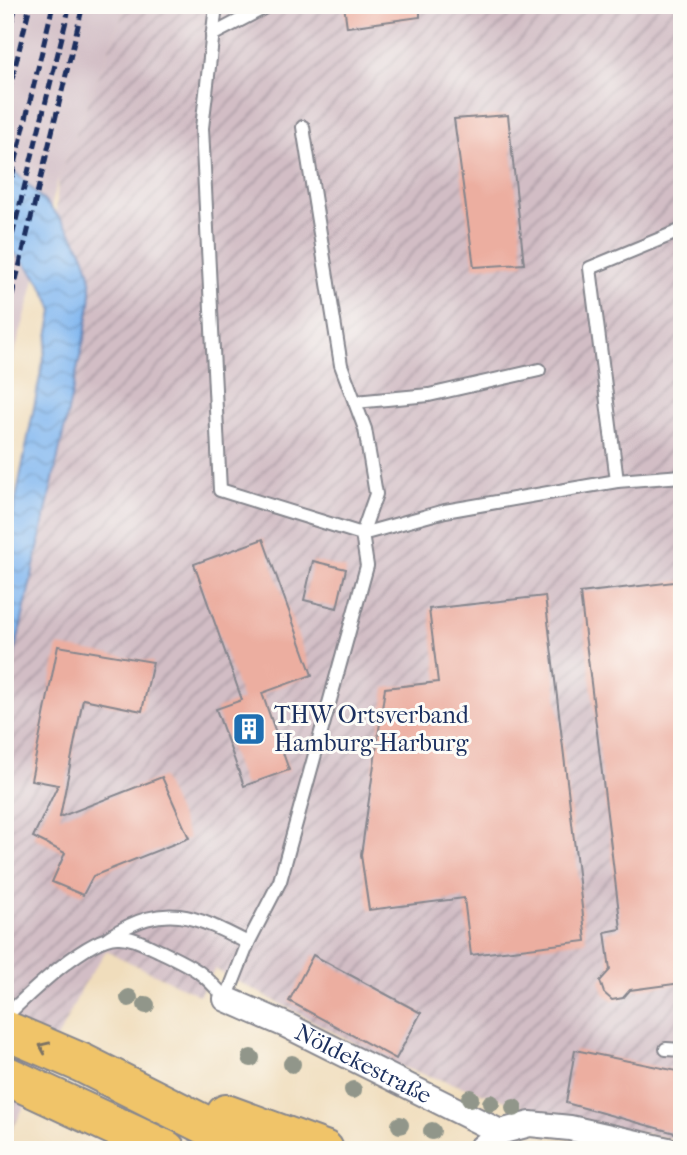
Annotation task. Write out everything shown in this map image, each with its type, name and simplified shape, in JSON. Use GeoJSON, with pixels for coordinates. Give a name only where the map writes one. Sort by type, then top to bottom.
{"type":"FeatureCollection","features":[{"type":"Feature","properties":{"kind":"highway"},"geometry":{"type":"LineString","coordinates":[[5,1030],[82,1063],[324,1150]]}},
{"type":"Feature","properties":{"kind":"highway"},"geometry":{"type":"LineString","coordinates":[[82,1063],[255,1150]]}},
{"type":"Feature","properties":{"kind":"highway"},"geometry":{"type":"LineString","coordinates":[[5,1075],[166,1150]]}},
{"type":"Feature","properties":{"kind":"highway"},"geometry":{"type":"LineString","coordinates":[[58,1098],[133,1150]]}},
{"type":"Feature","properties":{"kind":"street","name":"Nöldekestraße"},"geometry":{"type":"LineString","coordinates":[[226,999],[288,1026],[500,1132]]}},
{"type":"Feature","properties":{"kind":"street"},"geometry":{"type":"LineString","coordinates":[[479,1150],[500,1132],[530,1124],[570,1128],[668,1150]]}},
{"type":"Feature","properties":{"kind":"lane"},"geometry":{"type":"LineString","coordinates":[[216,5],[202,128],[220,490],[362,534],[445,511],[617,481],[682,476]]}},
{"type":"Feature","properties":{"kind":"lane"},"geometry":{"type":"LineString","coordinates":[[212,35],[270,5]]}},
{"type":"Feature","properties":{"kind":"lane"},"geometry":{"type":"LineString","coordinates":[[107,938],[119,937],[139,941],[202,972],[226,999],[248,943],[281,881],[368,566],[362,534],[376,494],[365,429],[341,365],[303,127]]}},
{"type":"Feature","properties":{"kind":"lane"},"geometry":{"type":"LineString","coordinates":[[617,481],[590,268],[682,230]]}},
{"type":"Feature","properties":{"kind":"lane"},"geometry":{"type":"LineString","coordinates":[[355,402],[429,396],[538,370]]}},
{"type":"Feature","properties":{"kind":"lane"},"geometry":{"type":"LineString","coordinates":[[5,1017],[37,986],[131,923],[171,914],[194,917],[248,943]]}},
{"type":"Feature","properties":{"kind":"lane"},"geometry":{"type":"LineString","coordinates":[[666,1049],[682,1050]]}},
{"type":"Feature","properties":{"kind":"shaded area"},"geometry":{"type":"Polygon","coordinates":[[[5,5],[126,5],[58,178],[31,296],[5,386],[5,5]]]}},
{"type":"Feature","properties":{"kind":"shaded area"},"geometry":{"type":"Polygon","coordinates":[[[126,5],[682,5],[682,1141],[537,1111],[395,1065],[215,969],[199,995],[106,951],[83,986],[5,1145],[5,698],[85,334],[91,286],[87,264],[56,214],[58,178],[126,5]]]}},
{"type":"Feature","properties":{"kind":"water"},"geometry":{"type":"Polygon","coordinates":[[[5,162],[46,202],[71,233],[88,267],[91,291],[85,334],[5,698],[5,554],[53,311],[40,282],[5,243],[5,162]]]}},
{"type":"Feature","properties":{"kind":"building"},"geometry":{"type":"Polygon","coordinates":[[[344,5],[420,5],[420,17],[347,27],[344,5]]]}},
{"type":"Feature","properties":{"kind":"building"},"geometry":{"type":"Polygon","coordinates":[[[508,115],[524,264],[474,267],[454,119],[508,115]]]}},
{"type":"Feature","properties":{"kind":"building"},"geometry":{"type":"Polygon","coordinates":[[[263,539],[312,675],[262,693],[289,770],[244,786],[216,709],[242,700],[194,564],[263,539]]]}},
{"type":"Feature","properties":{"kind":"building"},"geometry":{"type":"Polygon","coordinates":[[[313,561],[346,569],[337,608],[304,600],[313,561]]]}},
{"type":"Feature","properties":{"kind":"building"},"geometry":{"type":"Polygon","coordinates":[[[682,581],[682,983],[630,990],[623,998],[612,1000],[604,993],[600,981],[610,970],[605,932],[621,929],[580,593],[682,581]]]}},
{"type":"Feature","properties":{"kind":"building"},"geometry":{"type":"Polygon","coordinates":[[[545,596],[586,941],[471,955],[464,898],[369,910],[361,855],[385,688],[438,682],[429,609],[545,596]]]}},
{"type":"Feature","properties":{"kind":"building"},"geometry":{"type":"Polygon","coordinates":[[[58,646],[153,662],[142,711],[83,699],[60,817],[162,777],[189,838],[93,876],[83,895],[52,882],[65,853],[33,837],[58,785],[31,780],[58,646]]]}},
{"type":"Feature","properties":{"kind":"building"},"geometry":{"type":"Polygon","coordinates":[[[313,955],[421,1013],[396,1059],[289,1001],[313,955]]]}},
{"type":"Feature","properties":{"kind":"building"},"geometry":{"type":"Polygon","coordinates":[[[575,1050],[682,1072],[682,1135],[566,1103],[575,1050]]]}},
{"type":"Feature","properties":{"kind":"railway"},"geometry":{"type":"LineString","coordinates":[[5,49],[16,5]]}},
{"type":"Feature","properties":{"kind":"railway"},"geometry":{"type":"LineString","coordinates":[[5,108],[30,5]]}},
{"type":"Feature","properties":{"kind":"railway"},"geometry":{"type":"LineString","coordinates":[[5,206],[53,5]]}},
{"type":"Feature","properties":{"kind":"railway"},"geometry":{"type":"LineString","coordinates":[[5,264],[70,5]]}},
{"type":"Feature","properties":{"kind":"railway"},"geometry":{"type":"LineString","coordinates":[[5,325],[83,5]]}},
{"type":"Feature","properties":{"kind":"place","name":"THW Ortsverband Hamburg-Harburg"},"geometry":{"type":"Point","coordinates":[249,729]}}]}
